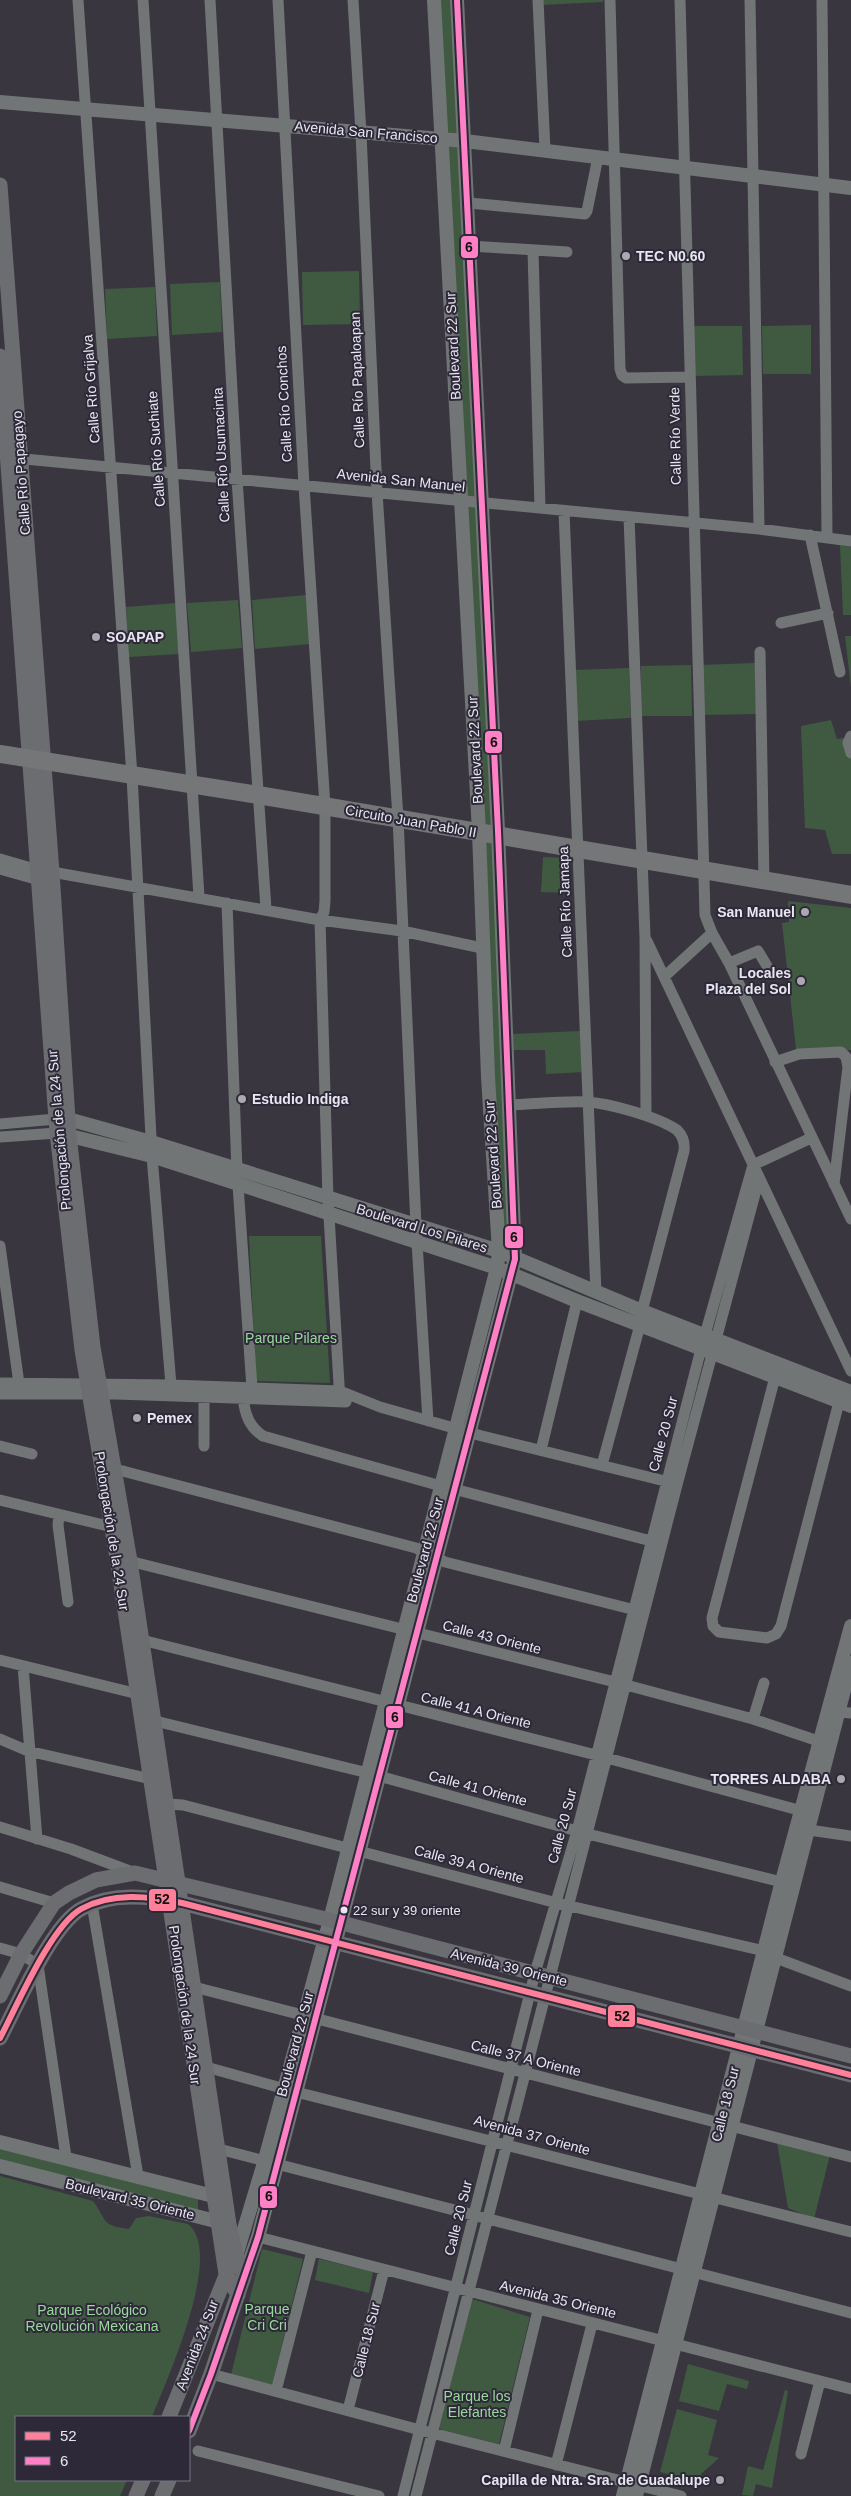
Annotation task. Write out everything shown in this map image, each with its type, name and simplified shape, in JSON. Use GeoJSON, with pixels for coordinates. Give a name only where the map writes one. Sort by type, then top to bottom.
{"type":"FeatureCollection","features":[{"type":"Feature","properties":{"kind":"main road","name":"Calle Río Papagayo"},"geometry":{"type":"LineString","coordinates":[[0,185],[14,458],[36,761]]}},
{"type":"Feature","properties":{"kind":"main road","name":"Calle Río Papagayo"},"geometry":{"type":"LineString","coordinates":[[0,356],[14,458],[6,515],[36,761]]}},
{"type":"Feature","properties":{"kind":"main road","name":"Circuito Juan Pablo II"},"geometry":{"type":"LineString","coordinates":[[0,754],[398,818],[851,895]]}},
{"type":"Feature","properties":{"kind":"main road","name":"Prolongación de la 24 Sur"},"geometry":{"type":"LineString","coordinates":[[36,761],[63,1127],[93,1347],[95,1389],[112,1527],[124,1560],[142,1640],[151,1779],[173,1881]]}},
{"type":"Feature","properties":{"kind":"main road","name":"Prolongación de la 24 Sur"},"geometry":{"type":"LineString","coordinates":[[95,1389],[115,1470],[138,1694],[147,1719],[167,1804],[173,1881],[223,2223],[226,2274],[238,2296]]}},
{"type":"Feature","properties":{"kind":"main road","name":"Avenida 39 Oriente"},"geometry":{"type":"LineString","coordinates":[[135,1872],[336,1922],[851,2056]]}},
{"type":"Feature","properties":{"kind":"main road"},"geometry":{"type":"LineString","coordinates":[[0,1996],[21,1954],[54,1903],[69,1893],[96,1880],[135,1872]]}},
{"type":"Feature","properties":{"kind":"main road","name":"Avenida 39 Oriente"},"geometry":{"type":"LineString","coordinates":[[92,1904],[133,1896],[176,1902],[851,2075]]}},
{"type":"Feature","properties":{"kind":"main road","name":"Prolongación de la 24 Sur"},"geometry":{"type":"LineString","coordinates":[[176,1902],[194,1987],[206,2067],[212,2148]]}},
{"type":"Feature","properties":{"kind":"main road"},"geometry":{"type":"LineString","coordinates":[[0,2038],[38,1965],[70,1918],[92,1904]]}},
{"type":"Feature","properties":{"kind":"main road","name":"Prolongación de la 24 Sur"},"geometry":{"type":"LineString","coordinates":[[223,2223],[244,2276]]}},
{"type":"Feature","properties":{"kind":"main road","name":"Boulevard 22 Sur"},"geometry":{"type":"LineString","coordinates":[[226,2274],[236,2256]]}},
{"type":"Feature","properties":{"kind":"main road","name":"Avenida 24 Sur"},"geometry":{"type":"LineString","coordinates":[[169,2416],[226,2274]]}},
{"type":"Feature","properties":{"kind":"main road","name":"Avenida 24 Sur"},"geometry":{"type":"LineString","coordinates":[[190,2428],[211,2374],[244,2276]]}},
{"type":"Feature","properties":{"kind":"main road"},"geometry":{"type":"LineString","coordinates":[[136,2496],[143,2481]]}},
{"type":"Feature","properties":{"kind":"main road"},"geometry":{"type":"LineString","coordinates":[[162,2496],[170,2481]]}},
{"type":"Feature","properties":{"kind":"main road"},"geometry":{"type":"LineString","coordinates":[[170,2481],[172,2496]]}},
{"type":"Feature","properties":{"kind":"street","name":"Calle Río Grijalva"},"geometry":{"type":"LineString","coordinates":[[78,0],[132,776],[151,1149],[172,1385]]}},
{"type":"Feature","properties":{"kind":"street","name":"Calle Río Suchiate"},"geometry":{"type":"LineString","coordinates":[[143,0],[172,473],[194,785],[199,897]]}},
{"type":"Feature","properties":{"kind":"street","name":"Calle Río Usumacinta"},"geometry":{"type":"LineString","coordinates":[[210,0],[237,479],[266,909]]}},
{"type":"Feature","properties":{"kind":"street","name":"Calle Río Conchos"},"geometry":{"type":"LineString","coordinates":[[278,0],[304,485],[325,806],[325,902],[324,912],[320,920],[328,1199],[340,1396]]}},
{"type":"Feature","properties":{"kind":"street","name":"Calle Río Papaloapan"},"geometry":{"type":"LineString","coordinates":[[353,0],[361,133],[377,492],[398,818],[416,1226],[428,1421]]}},
{"type":"Feature","properties":{"kind":"street","name":"Boulevard 22 Sur"},"geometry":{"type":"LineString","coordinates":[[434,0],[462,501],[479,832],[482,948],[499,1251],[498,1268],[463,1431]]}},
{"type":"Feature","properties":{"kind":"street","name":"Boulevard 22 Sur"},"geometry":{"type":"LineString","coordinates":[[236,2256],[270,2164],[336,1922],[463,1431],[515,1259],[483,503],[458,0]]}},
{"type":"Feature","properties":{"kind":"street"},"geometry":{"type":"LineString","coordinates":[[538,0],[544,150]]}},
{"type":"Feature","properties":{"kind":"street"},"geometry":{"type":"LineString","coordinates":[[610,0],[622,375],[626,378],[689,377]]}},
{"type":"Feature","properties":{"kind":"street","name":"Calle Río Verde"},"geometry":{"type":"LineString","coordinates":[[680,0],[705,915],[712,934],[729,963],[851,1219]]}},
{"type":"Feature","properties":{"kind":"street"},"geometry":{"type":"LineString","coordinates":[[750,0],[759,528]]}},
{"type":"Feature","properties":{"kind":"street"},"geometry":{"type":"LineString","coordinates":[[822,0],[822,185],[827,537]]}},
{"type":"Feature","properties":{"kind":"street","name":"Avenida San Francisco"},"geometry":{"type":"LineString","coordinates":[[0,102],[465,141],[851,188]]}},
{"type":"Feature","properties":{"kind":"street"},"geometry":{"type":"LineString","coordinates":[[469,204],[585,214],[588,211],[598,157]]}},
{"type":"Feature","properties":{"kind":"street"},"geometry":{"type":"LineString","coordinates":[[470,246],[567,252]]}},
{"type":"Feature","properties":{"kind":"street"},"geometry":{"type":"LineString","coordinates":[[533,250],[540,508]]}},
{"type":"Feature","properties":{"kind":"street","name":"Avenida San Manuel"},"geometry":{"type":"LineString","coordinates":[[14,458],[759,528],[851,541]]}},
{"type":"Feature","properties":{"kind":"street","name":"Calle Río Jamapa"},"geometry":{"type":"LineString","coordinates":[[564,511],[596,1293]]}},
{"type":"Feature","properties":{"kind":"street"},"geometry":{"type":"LineString","coordinates":[[629,517],[645,937],[646,1115]]}},
{"type":"Feature","properties":{"kind":"street"},"geometry":{"type":"LineString","coordinates":[[810,535],[840,672]]}},
{"type":"Feature","properties":{"kind":"street"},"geometry":{"type":"LineString","coordinates":[[781,623],[828,613]]}},
{"type":"Feature","properties":{"kind":"street"},"geometry":{"type":"LineString","coordinates":[[760,652],[764,881]]}},
{"type":"Feature","properties":{"kind":"street"},"geometry":{"type":"LineString","coordinates":[[851,736],[848,743],[851,753]]}},
{"type":"Feature","properties":{"kind":"street"},"geometry":{"type":"LineString","coordinates":[[0,859],[43,874]]}},
{"type":"Feature","properties":{"kind":"street"},"geometry":{"type":"LineString","coordinates":[[0,869],[137,886],[320,920],[402,931],[482,948]]}},
{"type":"Feature","properties":{"kind":"street"},"geometry":{"type":"LineString","coordinates":[[227,903],[237,1178],[252,1388]]}},
{"type":"Feature","properties":{"kind":"street"},"geometry":{"type":"LineString","coordinates":[[665,976],[712,934]]}},
{"type":"Feature","properties":{"kind":"street"},"geometry":{"type":"LineString","coordinates":[[645,937],[851,1371]]}},
{"type":"Feature","properties":{"kind":"street"},"geometry":{"type":"LineString","coordinates":[[729,963],[758,951],[767,966]]}},
{"type":"Feature","properties":{"kind":"street"},"geometry":{"type":"LineString","coordinates":[[775,1062],[808,1053],[841,1052],[846,1057],[848,1067],[834,1184]]}},
{"type":"Feature","properties":{"kind":"street"},"geometry":{"type":"LineString","coordinates":[[509,1105],[587,1102],[646,1115],[677,1130],[683,1139],[684,1151],[602,1465]]}},
{"type":"Feature","properties":{"kind":"street"},"geometry":{"type":"LineString","coordinates":[[0,1124],[63,1127]]}},
{"type":"Feature","properties":{"kind":"street"},"geometry":{"type":"LineString","coordinates":[[0,1138],[63,1127]]}},
{"type":"Feature","properties":{"kind":"street","name":"Boulevard Los Pilares"},"geometry":{"type":"LineString","coordinates":[[63,1127],[151,1149],[237,1178],[329,1214],[498,1268],[577,1301],[710,1337],[851,1392]]}},
{"type":"Feature","properties":{"kind":"street"},"geometry":{"type":"LineString","coordinates":[[753,1165],[811,1138]]}},
{"type":"Feature","properties":{"kind":"street","name":"Calle 20 Sur"},"geometry":{"type":"LineString","coordinates":[[710,1337],[753,1165]]}},
{"type":"Feature","properties":{"kind":"street","name":"Boulevard Los Pilares"},"geometry":{"type":"LineString","coordinates":[[237,1178],[328,1199],[499,1251],[596,1293],[706,1351],[845,1404]]}},
{"type":"Feature","properties":{"kind":"street","name":"Calle 20 Sur"},"geometry":{"type":"LineString","coordinates":[[404,2496],[426,2431],[468,2292],[524,2073],[542,1975],[582,1832],[706,1351],[760,1179]]}},
{"type":"Feature","properties":{"kind":"street"},"geometry":{"type":"LineString","coordinates":[[0,1254],[5,1320],[20,1388]]}},
{"type":"Feature","properties":{"kind":"street"},"geometry":{"type":"LineString","coordinates":[[541,1450],[577,1301]]}},
{"type":"Feature","properties":{"kind":"street"},"geometry":{"type":"LineString","coordinates":[[775,1377],[712,1618],[713,1626],[719,1632],[767,1638],[776,1634],[781,1626],[845,1404]]}},
{"type":"Feature","properties":{"kind":"street"},"geometry":{"type":"LineString","coordinates":[[0,1383],[20,1388],[95,1389],[204,1397],[340,1396]]}},
{"type":"Feature","properties":{"kind":"street"},"geometry":{"type":"LineString","coordinates":[[95,1389],[172,1385],[252,1388],[340,1396],[463,1431],[672,1483]]}},
{"type":"Feature","properties":{"kind":"street"},"geometry":{"type":"LineString","coordinates":[[0,1394],[20,1388]]}},
{"type":"Feature","properties":{"kind":"street"},"geometry":{"type":"LineString","coordinates":[[204,1397],[204,1446]]}},
{"type":"Feature","properties":{"kind":"street"},"geometry":{"type":"LineString","coordinates":[[243,1398],[249,1422],[254,1430],[263,1436],[651,1542]]}},
{"type":"Feature","properties":{"kind":"street"},"geometry":{"type":"LineString","coordinates":[[0,1446],[32,1454]]}},
{"type":"Feature","properties":{"kind":"street"},"geometry":{"type":"LineString","coordinates":[[115,1470],[430,1554],[446,1562],[639,1612]]}},
{"type":"Feature","properties":{"kind":"street","name":"Calle 20 Sur"},"geometry":{"type":"LineString","coordinates":[[639,1612],[651,1542],[672,1483]]}},
{"type":"Feature","properties":{"kind":"street"},"geometry":{"type":"LineString","coordinates":[[0,1500],[112,1527]]}},
{"type":"Feature","properties":{"kind":"street"},"geometry":{"type":"LineString","coordinates":[[60,1515],[58,1525],[68,1602]]}},
{"type":"Feature","properties":{"kind":"street","name":"Calle 43 Oriente"},"geometry":{"type":"LineString","coordinates":[[124,1560],[620,1684],[753,1719],[825,1743]]}},
{"type":"Feature","properties":{"kind":"street","name":"Calle 18 Sur"},"geometry":{"type":"LineString","coordinates":[[788,1883],[809,1830],[825,1743],[840,1684],[851,1626]]}},
{"type":"Feature","properties":{"kind":"street","name":"Calle 41 A Oriente"},"geometry":{"type":"LineString","coordinates":[[142,1640],[601,1757],[802,1811]]}},
{"type":"Feature","properties":{"kind":"street"},"geometry":{"type":"LineString","coordinates":[[0,1660],[138,1694]]}},
{"type":"Feature","properties":{"kind":"street","name":"Calle 18 Sur"},"geometry":{"type":"LineString","coordinates":[[624,2496],[634,2487],[788,1883],[802,1811],[825,1743],[844,1713],[840,1684],[851,1663]]}},
{"type":"Feature","properties":{"kind":"street"},"geometry":{"type":"LineString","coordinates":[[23,1666],[28,1751],[37,1839]]}},
{"type":"Feature","properties":{"kind":"street"},"geometry":{"type":"LineString","coordinates":[[753,1719],[764,1683]]}},
{"type":"Feature","properties":{"kind":"street","name":"Calle 41 Oriente"},"geometry":{"type":"LineString","coordinates":[[147,1719],[374,1775],[582,1832],[788,1883]]}},
{"type":"Feature","properties":{"kind":"street"},"geometry":{"type":"LineString","coordinates":[[0,1739],[28,1751],[151,1779]]}},
{"type":"Feature","properties":{"kind":"street","name":"Calle 39 A Oriente"},"geometry":{"type":"LineString","coordinates":[[167,1804],[183,1805],[563,1904],[770,1954],[851,1985]]}},
{"type":"Feature","properties":{"kind":"street"},"geometry":{"type":"LineString","coordinates":[[0,1827],[135,1872]]}},
{"type":"Feature","properties":{"kind":"street"},"geometry":{"type":"LineString","coordinates":[[809,1830],[851,1836]]}},
{"type":"Feature","properties":{"kind":"street"},"geometry":{"type":"LineString","coordinates":[[0,1887],[54,1903]]}},
{"type":"Feature","properties":{"kind":"street"},"geometry":{"type":"LineString","coordinates":[[92,1904],[138,2176]]}},
{"type":"Feature","properties":{"kind":"street"},"geometry":{"type":"LineString","coordinates":[[0,1948],[21,1954],[38,1965],[66,2157]]}},
{"type":"Feature","properties":{"kind":"street","name":"Calle 37 A Oriente"},"geometry":{"type":"LineString","coordinates":[[194,1987],[851,2157]]}},
{"type":"Feature","properties":{"kind":"street","name":"Calle 20 Sur"},"geometry":{"type":"LineString","coordinates":[[416,2496],[426,2431],[473,2216],[510,2069],[538,1994]]}},
{"type":"Feature","properties":{"kind":"street","name":"Avenida 37 Oriente"},"geometry":{"type":"LineString","coordinates":[[206,2067],[707,2197],[851,2232]]}},
{"type":"Feature","properties":{"kind":"street","name":"Boulevard 35 Oriente"},"geometry":{"type":"LineString","coordinates":[[0,2142],[66,2157],[219,2198]]}},
{"type":"Feature","properties":{"kind":"street"},"geometry":{"type":"LineString","coordinates":[[212,2148],[851,2313]]}},
{"type":"Feature","properties":{"kind":"street","name":"Boulevard 22 Sur"},"geometry":{"type":"LineString","coordinates":[[244,2276],[258,2238],[270,2164]]}},
{"type":"Feature","properties":{"kind":"street","name":"Boulevard 35 Oriente"},"geometry":{"type":"LineString","coordinates":[[0,2166],[223,2223],[258,2238]]}},
{"type":"Feature","properties":{"kind":"street","name":"Avenida 35 Oriente"},"geometry":{"type":"LineString","coordinates":[[258,2238],[851,2389]]}},
{"type":"Feature","properties":{"kind":"street"},"geometry":{"type":"LineString","coordinates":[[276,2390],[312,2251]]}},
{"type":"Feature","properties":{"kind":"street","name":"Calle 18 Sur"},"geometry":{"type":"LineString","coordinates":[[348,2410],[384,2270]]}},
{"type":"Feature","properties":{"kind":"street"},"geometry":{"type":"LineString","coordinates":[[504,2451],[538,2310]]}},
{"type":"Feature","properties":{"kind":"street"},"geometry":{"type":"LineString","coordinates":[[556,2465],[592,2324]]}},
{"type":"Feature","properties":{"kind":"street"},"geometry":{"type":"LineString","coordinates":[[211,2374],[634,2487],[681,2496]]}},
{"type":"Feature","properties":{"kind":"street"},"geometry":{"type":"LineString","coordinates":[[801,2454],[820,2382]]}},
{"type":"Feature","properties":{"kind":"street"},"geometry":{"type":"LineString","coordinates":[[198,2450],[379,2496]]}},
{"type":"Feature","properties":{"kind":"green space"},"geometry":{"type":"Polygon","coordinates":[[[434,0],[457,0],[498,831],[478,827],[434,0]]]}},
{"type":"Feature","properties":{"kind":"green space"},"geometry":{"type":"Polygon","coordinates":[[[541,0],[603,0],[603,2],[541,5],[541,0]]]}},
{"type":"Feature","properties":{"kind":"green space"},"geometry":{"type":"Polygon","coordinates":[[[359,271],[360,324],[303,325],[302,272],[359,271]]]}},
{"type":"Feature","properties":{"kind":"green space"},"geometry":{"type":"Polygon","coordinates":[[[220,282],[222,332],[172,335],[170,284],[220,282]]]}},
{"type":"Feature","properties":{"kind":"green space"},"geometry":{"type":"Polygon","coordinates":[[[155,287],[157,336],[107,339],[105,289],[155,287]]]}},
{"type":"Feature","properties":{"kind":"green space"},"geometry":{"type":"Polygon","coordinates":[[[811,325],[811,374],[763,374],[762,326],[811,325]]]}},
{"type":"Feature","properties":{"kind":"green space"},"geometry":{"type":"Polygon","coordinates":[[[693,326],[742,326],[743,375],[693,376],[693,326]]]}},
{"type":"Feature","properties":{"kind":"green space"},"geometry":{"type":"Polygon","coordinates":[[[840,545],[851,547],[851,615],[843,615],[840,545]]]}},
{"type":"Feature","properties":{"kind":"green space"},"geometry":{"type":"Polygon","coordinates":[[[306,595],[310,644],[255,649],[252,600],[306,595]]]}},
{"type":"Feature","properties":{"kind":"green space"},"geometry":{"type":"Polygon","coordinates":[[[238,600],[242,648],[191,652],[187,603],[238,600]]]}},
{"type":"Feature","properties":{"kind":"green space"},"geometry":{"type":"Polygon","coordinates":[[[176,603],[179,654],[129,657],[126,607],[176,603]]]}},
{"type":"Feature","properties":{"kind":"green space"},"geometry":{"type":"Polygon","coordinates":[[[845,636],[851,636],[851,688],[845,636]]]}},
{"type":"Feature","properties":{"kind":"green space"},"geometry":{"type":"Polygon","coordinates":[[[755,663],[756,714],[703,715],[701,665],[755,663]]]}},
{"type":"Feature","properties":{"kind":"green space"},"geometry":{"type":"Polygon","coordinates":[[[691,665],[692,716],[641,716],[641,666],[691,665]]]}},
{"type":"Feature","properties":{"kind":"green space"},"geometry":{"type":"Polygon","coordinates":[[[629,668],[631,718],[575,721],[574,670],[629,668]]]}},
{"type":"Feature","properties":{"kind":"green space"},"geometry":{"type":"Polygon","coordinates":[[[831,720],[837,739],[851,737],[851,854],[832,854],[825,830],[805,828],[801,726],[831,720]]]}},
{"type":"Feature","properties":{"kind":"green space"},"geometry":{"type":"Polygon","coordinates":[[[484,838],[494,841],[513,1254],[501,1248],[484,838]]]}},
{"type":"Feature","properties":{"kind":"green space"},"geometry":{"type":"Polygon","coordinates":[[[543,857],[571,858],[569,893],[541,892],[543,857]]]}},
{"type":"Feature","properties":{"kind":"green space"},"geometry":{"type":"Polygon","coordinates":[[[788,901],[851,908],[851,1050],[796,1049],[782,923],[789,922],[788,901]]]}},
{"type":"Feature","properties":{"kind":"green space"},"geometry":{"type":"Polygon","coordinates":[[[580,1031],[584,1072],[546,1074],[545,1050],[513,1050],[511,1034],[580,1031]]]}},
{"type":"Feature","properties":{"kind":"green space","name":"Parque Pilares"},"geometry":{"type":"Polygon","coordinates":[[[249,1236],[321,1236],[330,1383],[256,1381],[249,1236]]]}},
{"type":"Feature","properties":{"kind":"green space"},"geometry":{"type":"Polygon","coordinates":[[[777,2142],[830,2155],[814,2219],[788,2208],[777,2142]]]}},
{"type":"Feature","properties":{"kind":"green space"},"geometry":{"type":"Polygon","coordinates":[[[0,2149],[198,2198],[198,2213],[0,2160],[0,2149]]]}},
{"type":"Feature","properties":{"kind":"green space","name":"Parque Ecológico Revolución Mexicana"},"geometry":{"type":"Polygon","coordinates":[[[0,2176],[93,2201],[106,2221],[113,2226],[129,2229],[136,2218],[149,2216],[188,2224],[198,2239],[200,2261],[197,2288],[179,2348],[152,2416],[15,2416],[15,2481],[127,2481],[120,2496],[0,2496],[0,2176]]]}},
{"type":"Feature","properties":{"kind":"green space","name":"Parque Cri Cri"},"geometry":{"type":"Polygon","coordinates":[[[262,2249],[303,2259],[272,2385],[231,2375],[262,2249]]]}},
{"type":"Feature","properties":{"kind":"green space"},"geometry":{"type":"Polygon","coordinates":[[[319,2259],[373,2272],[369,2293],[315,2280],[319,2259]]]}},
{"type":"Feature","properties":{"kind":"green space","name":"Parque los Elefantes"},"geometry":{"type":"Polygon","coordinates":[[[472,2299],[530,2317],[499,2444],[439,2429],[472,2299]]]}},
{"type":"Feature","properties":{"kind":"green space"},"geometry":{"type":"Polygon","coordinates":[[[688,2364],[749,2381],[747,2389],[727,2384],[719,2411],[679,2401],[688,2364]]]}},
{"type":"Feature","properties":{"kind":"green space"},"geometry":{"type":"Polygon","coordinates":[[[785,2390],[788,2391],[772,2488],[756,2484],[753,2496],[742,2495],[748,2466],[763,2470],[785,2390]]]}},
{"type":"Feature","properties":{"kind":"green space"},"geometry":{"type":"Polygon","coordinates":[[[677,2409],[717,2420],[708,2455],[719,2458],[701,2474],[703,2483],[660,2472],[677,2409]]]}},
{"type":"Feature","properties":{"kind":"transit line","name":"6"},"geometry":{"type":"LineString","coordinates":[[190,2428],[211,2374],[258,2237],[515,1259],[498,831],[457,0]]}},
{"type":"Feature","properties":{"kind":"transit line","name":"52"},"geometry":{"type":"LineString","coordinates":[[0,2038],[47,1949],[70,1918],[81,1909],[105,1900],[143,1897],[182,1903],[851,2075]]}},
{"type":"Feature","properties":{"kind":"place","name":"TEC N0.60"},"geometry":{"type":"Point","coordinates":[626,256]}},
{"type":"Feature","properties":{"kind":"place","name":"SOAPAP"},"geometry":{"type":"Point","coordinates":[96,637]}},
{"type":"Feature","properties":{"kind":"place","name":"San Manuel"},"geometry":{"type":"Point","coordinates":[805,912]}},
{"type":"Feature","properties":{"kind":"place","name":"Locales Plaza del Sol"},"geometry":{"type":"Point","coordinates":[801,981]}},
{"type":"Feature","properties":{"kind":"place","name":"Estudio Indiga"},"geometry":{"type":"Point","coordinates":[242,1099]}},
{"type":"Feature","properties":{"kind":"place","name":"Pemex"},"geometry":{"type":"Point","coordinates":[137,1418]}},
{"type":"Feature","properties":{"kind":"place","name":"TORRES ALDABA"},"geometry":{"type":"Point","coordinates":[841,1779]}},
{"type":"Feature","properties":{"kind":"place","name":"22 sur y 39 oriente"},"geometry":{"type":"Point","coordinates":[344,1910]}},
{"type":"Feature","properties":{"kind":"place","name":"Capilla de Ntra. Sra. de Guadalupe"},"geometry":{"type":"Point","coordinates":[720,2480]}}]}
